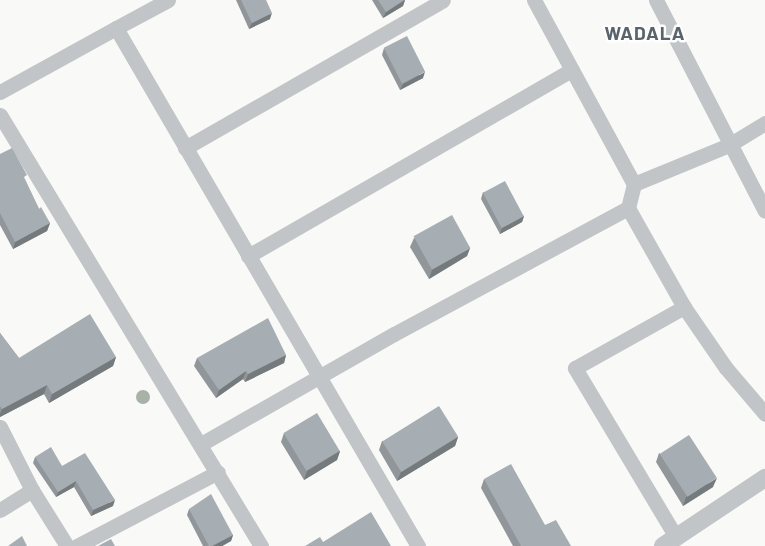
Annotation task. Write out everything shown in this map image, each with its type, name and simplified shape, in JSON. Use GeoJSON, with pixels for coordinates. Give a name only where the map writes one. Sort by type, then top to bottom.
{"type":"FeatureCollection","features":[{"type":"Feature","properties":{"kind":"street"},"geometry":{"type":"LineString","coordinates":[[0,92],[168,0]]}},
{"type":"Feature","properties":{"kind":"street"},"geometry":{"type":"LineString","coordinates":[[185,148],[443,0]]}},
{"type":"Feature","properties":{"kind":"street"},"geometry":{"type":"LineString","coordinates":[[534,0],[570,70],[580,81],[634,184],[628,208],[684,307],[726,368],[765,414]]}},
{"type":"Feature","properties":{"kind":"street"},"geometry":{"type":"LineString","coordinates":[[656,0],[729,145],[765,211]]}},
{"type":"Feature","properties":{"kind":"street"},"geometry":{"type":"LineString","coordinates":[[116,28],[318,378],[418,546]]}},
{"type":"Feature","properties":{"kind":"street"},"geometry":{"type":"LineString","coordinates":[[248,256],[570,70]]}},
{"type":"Feature","properties":{"kind":"street"},"geometry":{"type":"LineString","coordinates":[[0,115],[218,472],[261,546]]}},
{"type":"Feature","properties":{"kind":"street"},"geometry":{"type":"LineString","coordinates":[[634,184],[729,145],[765,123]]}},
{"type":"Feature","properties":{"kind":"street"},"geometry":{"type":"LineString","coordinates":[[201,444],[628,208]]}},
{"type":"Feature","properties":{"kind":"street"},"geometry":{"type":"LineString","coordinates":[[684,307],[575,368],[670,542],[765,478]]}},
{"type":"Feature","properties":{"kind":"street"},"geometry":{"type":"LineString","coordinates":[[0,427],[32,490],[67,546]]}},
{"type":"Feature","properties":{"kind":"street"},"geometry":{"type":"LineString","coordinates":[[77,546],[218,472]]}},
{"type":"Feature","properties":{"kind":"street"},"geometry":{"type":"LineString","coordinates":[[0,510],[32,490]]}},
{"type":"Feature","properties":{"kind":"building"},"geometry":{"type":"Polygon","coordinates":[[[241,0],[266,0],[272,13],[252,23],[241,0]]]}},
{"type":"Feature","properties":{"kind":"building"},"geometry":{"type":"Polygon","coordinates":[[[378,0],[404,0],[386,12],[378,0]]]}},
{"type":"Feature","properties":{"kind":"building"},"geometry":{"type":"Polygon","coordinates":[[[407,36],[425,72],[402,83],[384,48],[407,36]]]}},
{"type":"Feature","properties":{"kind":"building"},"geometry":{"type":"Polygon","coordinates":[[[12,148],[27,175],[24,177],[39,209],[41,207],[50,223],[15,242],[0,213],[0,154],[12,148]]]}},
{"type":"Feature","properties":{"kind":"building"},"geometry":{"type":"Polygon","coordinates":[[[505,181],[524,216],[502,228],[483,193],[505,181]]]}},
{"type":"Feature","properties":{"kind":"building"},"geometry":{"type":"Polygon","coordinates":[[[452,215],[470,248],[432,270],[414,236],[452,215]]]}},
{"type":"Feature","properties":{"kind":"building"},"geometry":{"type":"Polygon","coordinates":[[[90,314],[116,357],[52,394],[47,385],[2,409],[0,406],[0,333],[19,358],[90,314]]]}},
{"type":"Feature","properties":{"kind":"building"},"geometry":{"type":"Polygon","coordinates":[[[268,318],[286,355],[248,374],[246,371],[219,390],[197,358],[268,318]]]}},
{"type":"Feature","properties":{"kind":"building"},"geometry":{"type":"Polygon","coordinates":[[[439,406],[458,437],[401,472],[382,442],[439,406]]]}},
{"type":"Feature","properties":{"kind":"building"},"geometry":{"type":"Polygon","coordinates":[[[317,413],[340,451],[306,471],[284,433],[317,413]]]}},
{"type":"Feature","properties":{"kind":"building"},"geometry":{"type":"Polygon","coordinates":[[[689,435],[717,478],[687,497],[660,454],[689,435]]]}},
{"type":"Feature","properties":{"kind":"building"},"geometry":{"type":"Polygon","coordinates":[[[51,447],[62,466],[85,453],[115,500],[93,510],[76,481],[58,492],[35,457],[51,447]]]}},
{"type":"Feature","properties":{"kind":"building"},"geometry":{"type":"Polygon","coordinates":[[[511,464],[545,525],[556,520],[571,546],[521,546],[484,479],[511,464]]]}},
{"type":"Feature","properties":{"kind":"building"},"geometry":{"type":"Polygon","coordinates":[[[211,494],[233,535],[209,546],[189,509],[211,494]]]}},
{"type":"Feature","properties":{"kind":"building"},"geometry":{"type":"Polygon","coordinates":[[[371,512],[391,546],[305,546],[320,537],[323,542],[371,512]]]}},
{"type":"Feature","properties":{"kind":"building"},"geometry":{"type":"Polygon","coordinates":[[[22,536],[27,546],[8,546],[22,536]]]}},
{"type":"Feature","properties":{"kind":"building"},"geometry":{"type":"Polygon","coordinates":[[[111,539],[115,546],[98,546],[111,539]]]}},
{"type":"Feature","properties":{"kind":"district","name":"WADALA"},"geometry":{"type":"Point","coordinates":[645,33]}}]}
